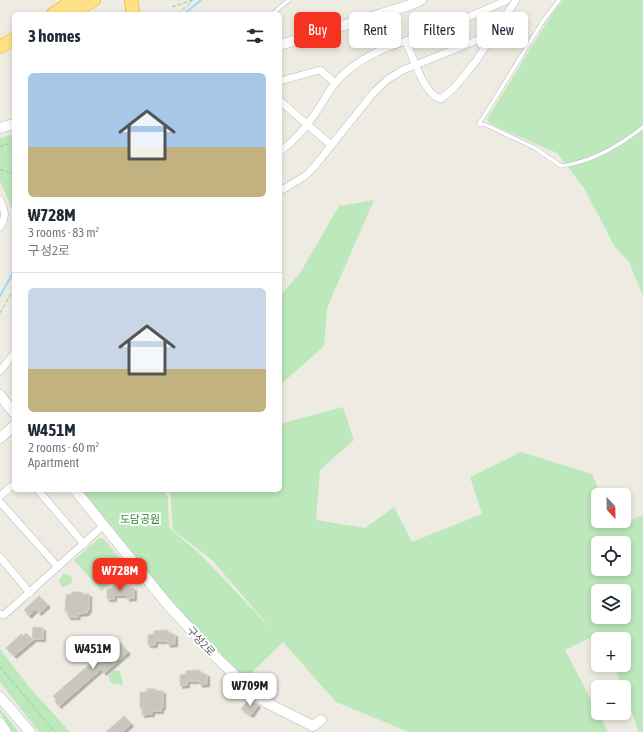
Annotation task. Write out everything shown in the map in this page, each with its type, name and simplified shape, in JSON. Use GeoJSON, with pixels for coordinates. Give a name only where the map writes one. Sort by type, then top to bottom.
{"type":"FeatureCollection","features":[{"type":"Feature","properties":{"kind":"highway"},"geometry":{"type":"LineString","coordinates":[[56,12],[75,0]]}},
{"type":"Feature","properties":{"kind":"highway"},"geometry":{"type":"LineString","coordinates":[[73,12],[94,0]]}},
{"type":"Feature","properties":{"kind":"highway"},"geometry":{"type":"LineString","coordinates":[[131,0],[134,12]]}},
{"type":"Feature","properties":{"kind":"highway"},"geometry":{"type":"LineString","coordinates":[[140,0],[141,12]]}},
{"type":"Feature","properties":{"kind":"highway"},"geometry":{"type":"LineString","coordinates":[[0,48],[12,40]]}},
{"type":"Feature","properties":{"kind":"highway"},"geometry":{"type":"LineString","coordinates":[[0,53],[12,46]]}},
{"type":"Feature","properties":{"kind":"street"},"geometry":{"type":"LineString","coordinates":[[282,150],[294,141],[317,111],[330,88],[362,59],[376,51],[447,26],[507,0]]}},
{"type":"Feature","properties":{"kind":"street"},"geometry":{"type":"LineString","coordinates":[[508,12],[516,0]]}},
{"type":"Feature","properties":{"kind":"street"},"geometry":{"type":"LineString","coordinates":[[282,44],[417,1]]}},
{"type":"Feature","properties":{"kind":"street"},"geometry":{"type":"LineString","coordinates":[[406,41],[416,66],[427,86],[436,98],[441,100],[454,88],[485,48]]}},
{"type":"Feature","properties":{"kind":"street"},"geometry":{"type":"LineString","coordinates":[[282,189],[305,176],[314,167],[374,92],[388,79],[404,70],[477,41]]}},
{"type":"Feature","properties":{"kind":"street"},"geometry":{"type":"LineString","coordinates":[[282,80],[320,70],[335,83]]}},
{"type":"Feature","properties":{"kind":"street"},"geometry":{"type":"LineString","coordinates":[[282,103],[331,145]]}},
{"type":"Feature","properties":{"kind":"street"},"geometry":{"type":"LineString","coordinates":[[0,128],[12,125]]}},
{"type":"Feature","properties":{"kind":"street"},"geometry":{"type":"LineString","coordinates":[[0,200],[5,218],[0,227]]}},
{"type":"Feature","properties":{"kind":"street"},"geometry":{"type":"LineString","coordinates":[[0,371],[12,356]]}},
{"type":"Feature","properties":{"kind":"street"},"geometry":{"type":"LineString","coordinates":[[0,395],[12,410]]}},
{"type":"Feature","properties":{"kind":"street"},"geometry":{"type":"LineString","coordinates":[[0,438],[12,428]]}},
{"type":"Feature","properties":{"kind":"street"},"geometry":{"type":"LineString","coordinates":[[0,496],[12,486]]}},
{"type":"Feature","properties":{"kind":"street"},"geometry":{"type":"LineString","coordinates":[[40,492],[84,544]]}},
{"type":"Feature","properties":{"kind":"street","name":"구성2로"},"geometry":{"type":"LineString","coordinates":[[77,492],[178,616],[217,658],[251,691],[267,703],[313,726],[320,720]]}},
{"type":"Feature","properties":{"kind":"street"},"geometry":{"type":"LineString","coordinates":[[0,502],[58,567]]}},
{"type":"Feature","properties":{"kind":"street"},"geometry":{"type":"LineString","coordinates":[[2,614],[30,593],[103,526]]}},
{"type":"Feature","properties":{"kind":"street"},"geometry":{"type":"LineString","coordinates":[[0,557],[30,593]]}},
{"type":"Feature","properties":{"kind":"street"},"geometry":{"type":"LineString","coordinates":[[0,693],[14,713]]}},
{"type":"Feature","properties":{"kind":"street"},"geometry":{"type":"LineString","coordinates":[[0,697],[30,732]]}},
{"type":"Feature","properties":{"kind":"street"},"geometry":{"type":"LineString","coordinates":[[0,723],[6,732]]}},
{"type":"Feature","properties":{"kind":"lane"},"geometry":{"type":"LineString","coordinates":[[274,12],[289,0]]}},
{"type":"Feature","properties":{"kind":"lane"},"geometry":{"type":"LineString","coordinates":[[558,0],[479,124],[486,125],[535,148],[561,166],[588,161],[632,136],[643,127]]}},
{"type":"Feature","properties":{"kind":"path"},"geometry":{"type":"LineString","coordinates":[[172,7],[193,0]]}},
{"type":"Feature","properties":{"kind":"path"},"geometry":{"type":"LineString","coordinates":[[180,12],[193,0]]}},
{"type":"Feature","properties":{"kind":"path"},"geometry":{"type":"LineString","coordinates":[[0,146],[12,143]]}},
{"type":"Feature","properties":{"kind":"path"},"geometry":{"type":"LineString","coordinates":[[0,170],[5,170],[10,174],[12,172]]}},
{"type":"Feature","properties":{"kind":"path"},"geometry":{"type":"LineString","coordinates":[[0,314],[12,293]]}},
{"type":"Feature","properties":{"kind":"path"},"geometry":{"type":"LineString","coordinates":[[0,667],[55,732]]}},
{"type":"Feature","properties":{"kind":"green space"},"geometry":{"type":"Polygon","coordinates":[[[563,0],[643,0],[643,296],[629,262],[615,247],[584,188],[557,153],[490,124],[487,119],[553,12],[563,0]]]}},
{"type":"Feature","properties":{"kind":"green space"},"geometry":{"type":"Polygon","coordinates":[[[12,135],[12,209],[0,181],[0,138],[12,135]]]}},
{"type":"Feature","properties":{"kind":"green space"},"geometry":{"type":"Polygon","coordinates":[[[374,200],[327,308],[324,346],[282,383],[282,294],[300,273],[339,206],[374,200]]]}},
{"type":"Feature","properties":{"kind":"green space","name":"도담공원"},"geometry":{"type":"Polygon","coordinates":[[[343,407],[354,440],[320,470],[316,520],[365,528],[394,507],[412,542],[482,514],[470,477],[521,452],[592,474],[598,488],[591,488],[591,528],[631,528],[631,520],[643,515],[643,732],[639,732],[631,710],[631,680],[619,680],[617,672],[631,672],[631,632],[591,632],[591,637],[565,650],[591,700],[591,720],[602,720],[608,732],[409,732],[336,702],[283,642],[246,678],[180,611],[83,492],[165,492],[168,498],[169,528],[200,554],[273,631],[212,560],[173,530],[170,492],[282,492],[282,423],[343,407]]]}},
{"type":"Feature","properties":{"kind":"green space"},"geometry":{"type":"Polygon","coordinates":[[[99,538],[104,539],[128,568],[102,591],[74,560],[99,538]]]}},
{"type":"Feature","properties":{"kind":"green space"},"geometry":{"type":"Polygon","coordinates":[[[63,574],[71,576],[73,583],[62,587],[59,581],[63,574]]]}},
{"type":"Feature","properties":{"kind":"green space"},"geometry":{"type":"Polygon","coordinates":[[[0,649],[30,688],[70,732],[39,732],[0,682],[0,649]]]}},
{"type":"Feature","properties":{"kind":"green space"},"geometry":{"type":"Polygon","coordinates":[[[113,671],[120,671],[123,683],[120,686],[119,684],[113,684],[109,680],[109,675],[113,671]]]}},
{"type":"Feature","properties":{"kind":"green space"},"geometry":{"type":"Polygon","coordinates":[[[0,709],[19,732],[12,732],[0,713],[0,709]]]}},
{"type":"Feature","properties":{"kind":"building"},"geometry":{"type":"Polygon","coordinates":[[[127,584],[127,588],[134,588],[134,598],[127,599],[127,595],[114,595],[114,599],[107,599],[107,589],[113,588],[113,585],[127,584]]]}},
{"type":"Feature","properties":{"kind":"building"},"geometry":{"type":"Polygon","coordinates":[[[72,592],[89,594],[89,610],[87,610],[87,613],[77,614],[78,617],[68,617],[68,611],[65,611],[66,595],[72,594],[72,592]]]}},
{"type":"Feature","properties":{"kind":"building"},"geometry":{"type":"Polygon","coordinates":[[[39,596],[48,605],[39,613],[36,609],[29,616],[24,610],[39,596]]]}},
{"type":"Feature","properties":{"kind":"building"},"geometry":{"type":"Polygon","coordinates":[[[33,627],[43,628],[43,639],[32,639],[33,627]]]}},
{"type":"Feature","properties":{"kind":"building"},"geometry":{"type":"Polygon","coordinates":[[[168,630],[168,634],[175,634],[175,644],[168,645],[168,641],[155,641],[155,645],[148,645],[148,635],[154,634],[154,631],[168,630]]]}},
{"type":"Feature","properties":{"kind":"building"},"geometry":{"type":"Polygon","coordinates":[[[26,633],[33,640],[14,656],[6,648],[21,634],[23,636],[26,633]]]}},
{"type":"Feature","properties":{"kind":"building"},"geometry":{"type":"Polygon","coordinates":[[[115,638],[128,652],[104,673],[101,669],[59,706],[55,702],[56,700],[53,696],[98,657],[97,655],[115,638]]]}},
{"type":"Feature","properties":{"kind":"building"},"geometry":{"type":"Polygon","coordinates":[[[200,670],[200,674],[207,674],[207,684],[200,685],[200,681],[187,681],[187,685],[180,686],[180,675],[186,674],[186,671],[200,670]]]}},
{"type":"Feature","properties":{"kind":"building"},"geometry":{"type":"Polygon","coordinates":[[[147,689],[163,691],[163,707],[161,708],[161,711],[152,711],[152,714],[142,715],[142,708],[140,708],[140,692],[147,692],[147,689]]]}},
{"type":"Feature","properties":{"kind":"building"},"geometry":{"type":"Polygon","coordinates":[[[252,700],[258,705],[251,715],[241,709],[247,702],[249,703],[252,700]]]}},
{"type":"Feature","properties":{"kind":"building"},"geometry":{"type":"Polygon","coordinates":[[[124,716],[131,724],[122,732],[106,732],[124,716]]]}},
{"type":"Feature","properties":{"kind":"waterway"},"geometry":{"type":"LineString","coordinates":[[186,12],[201,0]]}},
{"type":"Feature","properties":{"kind":"waterway"},"geometry":{"type":"LineString","coordinates":[[0,296],[12,275]]}}]}
